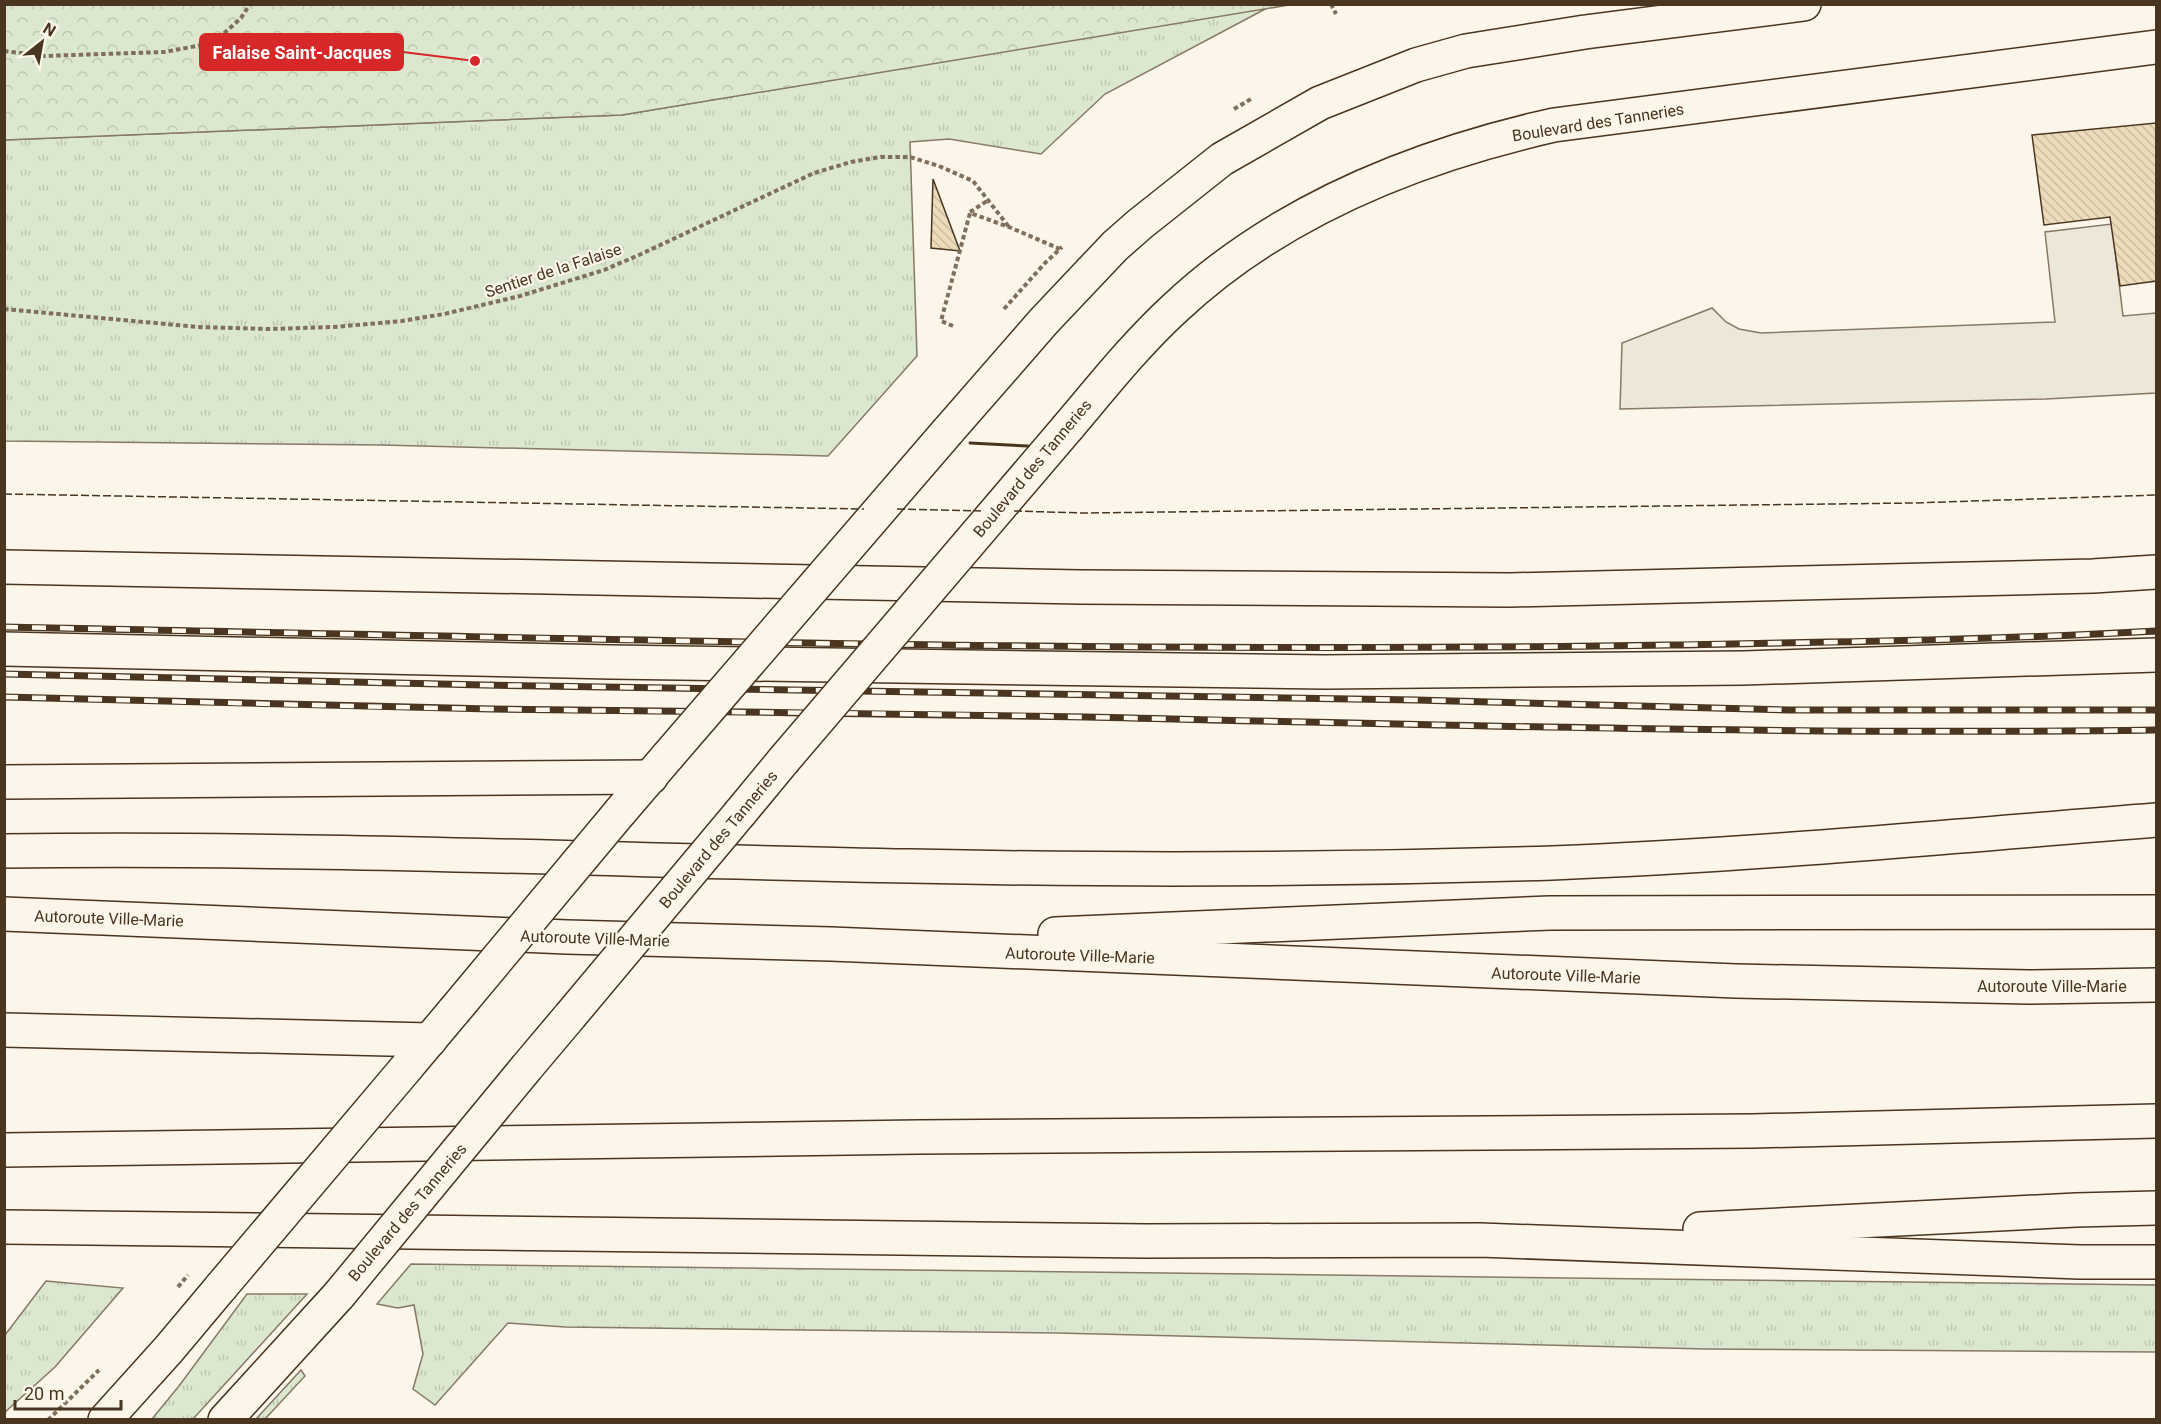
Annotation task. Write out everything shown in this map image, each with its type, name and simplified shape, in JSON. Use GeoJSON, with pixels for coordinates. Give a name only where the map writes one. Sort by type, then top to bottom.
{"type":"FeatureCollection","features":[{"type":"Feature","properties":{"kind":"main road"},"geometry":{"type":"LineString","coordinates":[[105,1419],[162,1357],[620,812],[948,430],[1057,306],[1115,246],[1140,224],[1222,159],[1320,103],[1416,65],[1466,51],[1585,32],[1804,4]]}},
{"type":"Feature","properties":{"kind":"main road","name":"Boulevard des Tanneries"},"geometry":{"type":"LineString","coordinates":[[225,1419],[339,1295],[740,813],[1112,374],[1175,307],[1255,244],[1342,195],[1431,158],[1510,135],[1565,124],[2157,47]]}},
{"type":"Feature","properties":{"kind":"main road"},"geometry":{"type":"LineString","coordinates":[[4,567],[1056,587],[1498,590],[2093,576],[2157,572]]}},
{"type":"Feature","properties":{"kind":"main road"},"geometry":{"type":"LineString","coordinates":[[4,649],[599,662],[1325,672],[1744,668],[2157,655]]}},
{"type":"Feature","properties":{"kind":"main road"},"geometry":{"type":"LineString","coordinates":[[4,782],[660,767]]}},
{"type":"Feature","properties":{"kind":"main road"},"geometry":{"type":"LineString","coordinates":[[4,851],[467,855],[1023,868],[1354,868],[1676,856],[1893,842],[2157,820]]}},
{"type":"Feature","properties":{"kind":"main road"},"geometry":{"type":"LineString","coordinates":[[831,944],[1550,913],[2157,912]]}},
{"type":"Feature","properties":{"kind":"main road","name":"Autoroute Ville-Marie"},"geometry":{"type":"LineString","coordinates":[[4,914],[567,938],[831,944],[1542,975],[2029,987],[2157,985]]}},
{"type":"Feature","properties":{"kind":"main road"},"geometry":{"type":"LineString","coordinates":[[4,1030],[430,1040]]}},
{"type":"Feature","properties":{"kind":"main road"},"geometry":{"type":"LineString","coordinates":[[4,1150],[918,1137],[1741,1131],[2157,1121]]}},
{"type":"Feature","properties":{"kind":"main road"},"geometry":{"type":"LineString","coordinates":[[4,1134],[170,1146]]}},
{"type":"Feature","properties":{"kind":"main road"},"geometry":{"type":"LineString","coordinates":[[1480,1240],[2076,1210],[2157,1208]]}},
{"type":"Feature","properties":{"kind":"main road"},"geometry":{"type":"LineString","coordinates":[[4,1227],[1146,1241],[1480,1240],[2080,1262],[2157,1262]]}},
{"type":"Feature","properties":{"kind":"path"},"geometry":{"type":"LineString","coordinates":[[4,51],[45,56],[164,52],[213,43],[241,18],[250,4]]}},
{"type":"Feature","properties":{"kind":"path"},"geometry":{"type":"LineString","coordinates":[[1330,4],[1336,14]]}},
{"type":"Feature","properties":{"kind":"path","name":"Sentier de la Falaise"},"geometry":{"type":"LineString","coordinates":[[4,309],[198,327],[269,329],[334,327],[402,321],[444,314],[520,296],[604,270],[814,173],[851,162],[881,157],[910,157],[939,166],[973,181],[1009,227],[1060,249]]}},
{"type":"Feature","properties":{"kind":"path"},"geometry":{"type":"LineString","coordinates":[[953,326],[941,321],[969,213],[987,201]]}},
{"type":"Feature","properties":{"kind":"path"},"geometry":{"type":"LineString","coordinates":[[969,213],[1009,227]]}},
{"type":"Feature","properties":{"kind":"green space"},"geometry":{"type":"Polygon","coordinates":[[[4,5],[1289,5],[622,115],[5,140],[4,5]]]}},
{"type":"Feature","properties":{"kind":"green space"},"geometry":{"type":"Polygon","coordinates":[[[1269,7],[1105,94],[1041,154],[949,139],[910,142],[917,356],[828,456],[382,445],[5,441],[4,140],[622,115],[1269,7]]]}},
{"type":"Feature","properties":{"kind":"green space"},"geometry":{"type":"Polygon","coordinates":[[[411,1264],[2156,1285],[2156,1352],[1706,1349],[1057,1333],[565,1327],[508,1323],[435,1405],[413,1389],[423,1354],[414,1305],[398,1308],[377,1304],[411,1264]]]}},
{"type":"Feature","properties":{"kind":"green space"},"geometry":{"type":"Polygon","coordinates":[[[46,1281],[123,1288],[55,1367],[5,1412],[5,1335],[46,1281]]]}},
{"type":"Feature","properties":{"kind":"green space"},"geometry":{"type":"Polygon","coordinates":[[[247,1294],[307,1294],[193,1419],[152,1419],[179,1386],[247,1294]]]}},
{"type":"Feature","properties":{"kind":"green space"},"geometry":{"type":"Polygon","coordinates":[[[301,1370],[305,1376],[265,1419],[256,1419],[301,1370]]]}},
{"type":"Feature","properties":{"kind":"shaded area"},"geometry":{"type":"Polygon","coordinates":[[[2112,224],[2123,316],[2156,313],[2156,393],[2046,399],[1620,409],[1622,343],[1712,308],[1726,322],[1739,329],[1761,333],[2055,322],[2045,232],[2112,224]]]}},
{"type":"Feature","properties":{"kind":"building"},"geometry":{"type":"Polygon","coordinates":[[[2156,123],[2156,281],[2120,286],[2110,217],[2044,225],[2032,135],[2156,123]]]}},
{"type":"Feature","properties":{"kind":"building"},"geometry":{"type":"Polygon","coordinates":[[[933,179],[960,251],[931,248],[933,179]]]}},
{"type":"Feature","properties":{"kind":"railway"},"geometry":{"type":"LineString","coordinates":[[4,627],[837,644],[1254,648],[1792,643],[1974,639],[2156,631]]}},
{"type":"Feature","properties":{"kind":"railway"},"geometry":{"type":"LineString","coordinates":[[4,674],[484,685],[1416,700],[1789,710],[2156,710]]}},
{"type":"Feature","properties":{"kind":"railway"},"geometry":{"type":"LineString","coordinates":[[4,697],[491,709],[1621,728],[1889,731],[2156,730]]}},
{"type":"Feature","properties":{"kind":"fence"},"geometry":{"type":"LineString","coordinates":[[4,494],[864,509]]}},
{"type":"Feature","properties":{"kind":"fence"},"geometry":{"type":"LineString","coordinates":[[1014,511],[1084,513],[1913,503],[2156,495]]}},
{"type":"Feature","properties":{"kind":"fence"},"geometry":{"type":"LineString","coordinates":[[897,509],[981,511]]}},
{"type":"Feature","properties":{"kind":"wall"},"geometry":{"type":"LineString","coordinates":[[970,443],[1028,446]]}},
{"type":"Feature","properties":{"kind":"place","name":"Falaise Saint-Jacques"},"geometry":{"type":"Point","coordinates":[475,61]}}]}
